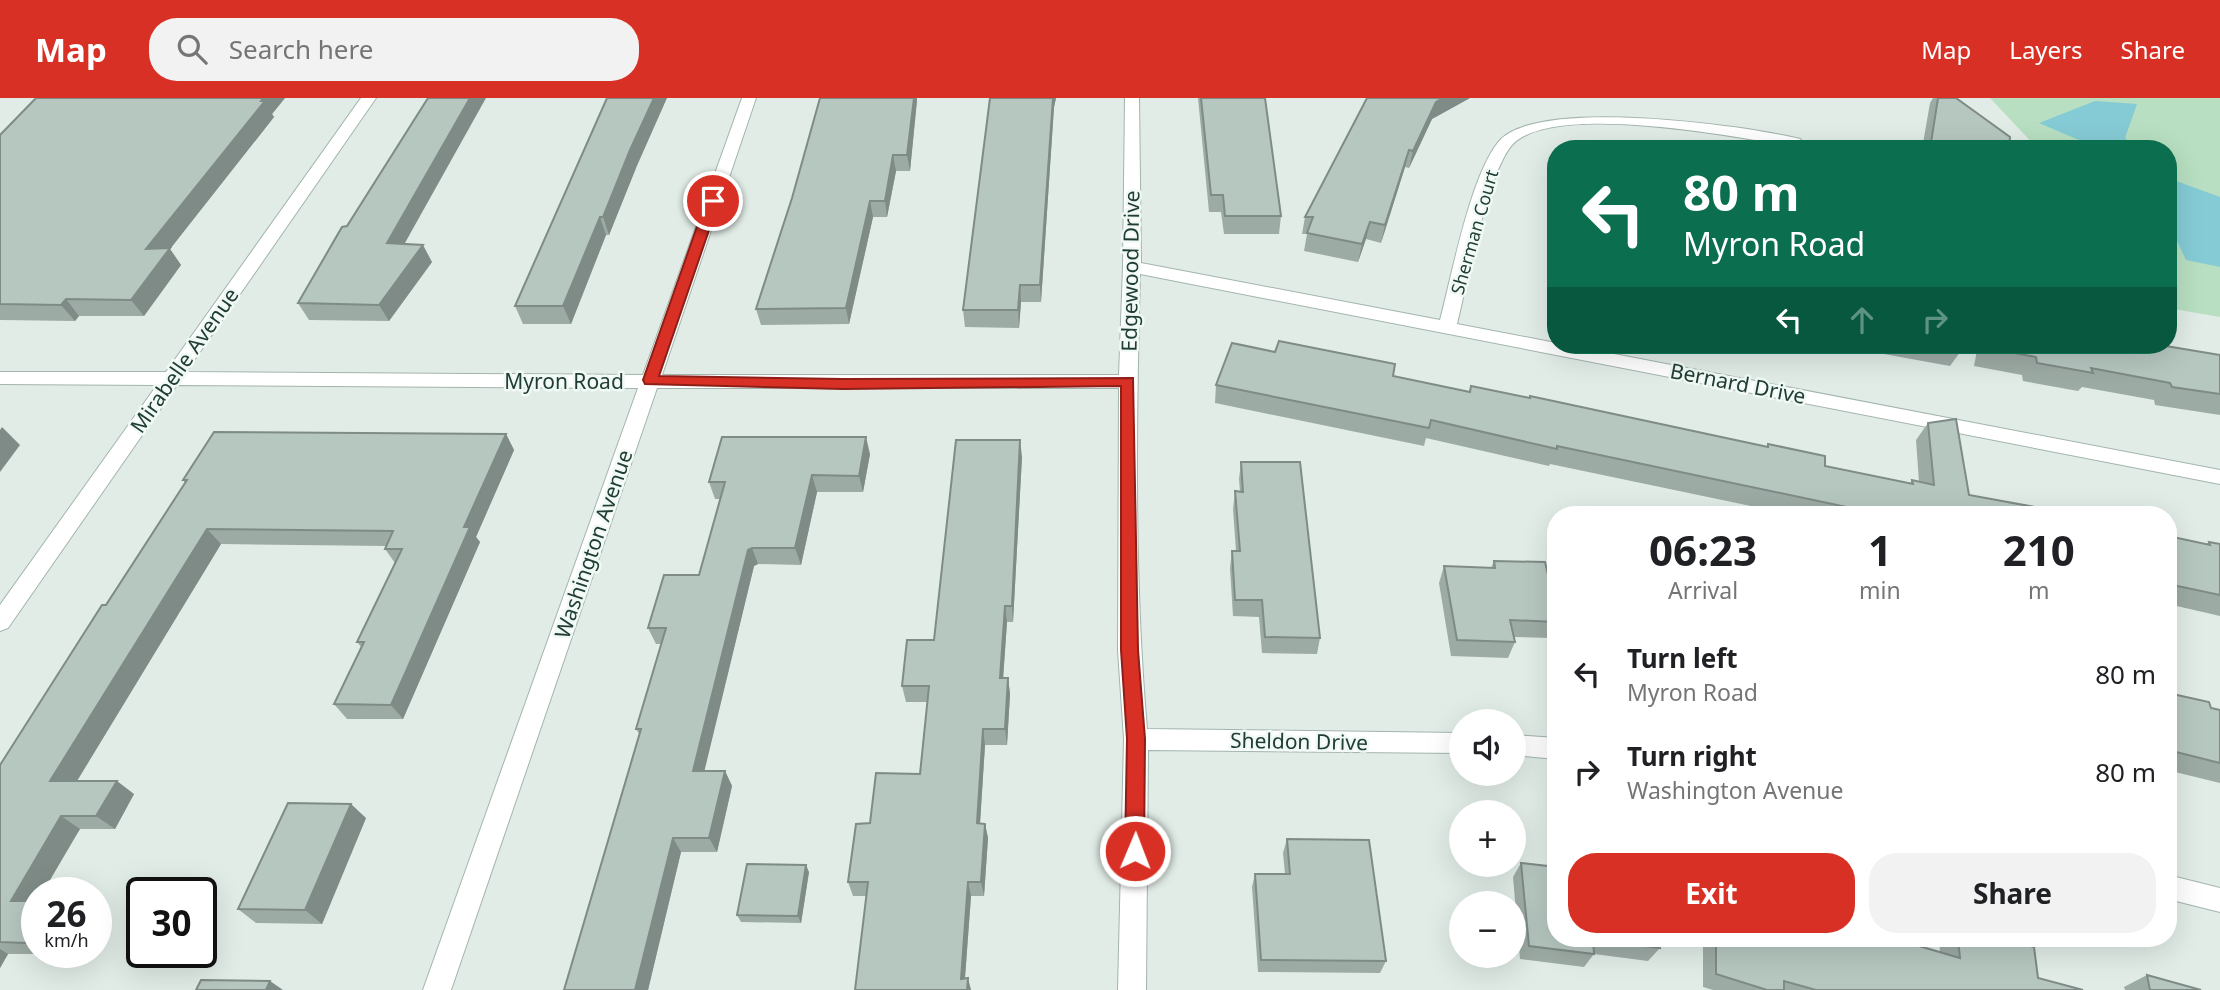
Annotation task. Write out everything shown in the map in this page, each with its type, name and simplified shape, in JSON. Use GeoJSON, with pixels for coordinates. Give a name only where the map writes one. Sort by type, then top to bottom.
{"type":"FeatureCollection","features":[{"type":"Feature","properties":{"kind":"street","name":"Mirabelle Avenue"},"geometry":{"type":"LineString","coordinates":[[0,622],[369,98]]}},
{"type":"Feature","properties":{"kind":"street","name":"Washington Avenue"},"geometry":{"type":"LineString","coordinates":[[437,990],[749,98]]}},
{"type":"Feature","properties":{"kind":"street","name":"Edgewood Drive"},"geometry":{"type":"LineString","coordinates":[[1132,98],[1132,267],[1128,381],[1129,650],[1136,739],[1132,990]]}},
{"type":"Feature","properties":{"kind":"street","name":"Sherman Court"},"geometry":{"type":"LineString","coordinates":[[1447,327],[1490,169],[1508,140],[1535,125],[1556,120],[1604,117],[1666,120],[1783,140]]}},
{"type":"Feature","properties":{"kind":"street","name":"Bernard Drive"},"geometry":{"type":"LineString","coordinates":[[1132,267],[1547,346]]}},
{"type":"Feature","properties":{"kind":"street","name":"Bernard Drive"},"geometry":{"type":"LineString","coordinates":[[1586,354],[2220,477]]}},
{"type":"Feature","properties":{"kind":"street","name":"Myron Road"},"geometry":{"type":"LineString","coordinates":[[0,378],[650,380],[843,384],[1128,381]]}},
{"type":"Feature","properties":{"kind":"street","name":"Sheldon Drive"},"geometry":{"type":"LineString","coordinates":[[1136,739],[1449,743]]}},
{"type":"Feature","properties":{"kind":"street"},"geometry":{"type":"LineString","coordinates":[[1526,746],[1547,748]]}},
{"type":"Feature","properties":{"kind":"street"},"geometry":{"type":"LineString","coordinates":[[2177,889],[2220,900]]}},
{"type":"Feature","properties":{"kind":"green space"},"geometry":{"type":"Polygon","coordinates":[[[1990,98],[2220,98],[2220,317],[2177,310],[2177,140],[2030,140],[1990,98]]]}},
{"type":"Feature","properties":{"kind":"water"},"geometry":{"type":"Polygon","coordinates":[[[2095,101],[2137,104],[2125,138],[2127,140],[2079,140],[2039,123],[2095,101]]]}},
{"type":"Feature","properties":{"kind":"water"},"geometry":{"type":"Polygon","coordinates":[[[2177,181],[2220,197],[2220,267],[2186,260],[2177,241],[2177,181]]]}},
{"type":"Feature","properties":{"kind":"building"},"geometry":{"type":"Polygon","coordinates":[[[36,98],[263,98],[261,101],[265,101],[146,249],[170,248],[131,300],[66,299],[61,305],[0,304],[0,135],[36,98]]]}},
{"type":"Feature","properties":{"kind":"building"},"geometry":{"type":"Polygon","coordinates":[[[428,98],[470,98],[387,243],[423,245],[379,305],[298,303],[342,227],[347,226],[428,98]]]}},
{"type":"Feature","properties":{"kind":"building"},"geometry":{"type":"Polygon","coordinates":[[[607,98],[654,98],[563,306],[515,306],[607,98]]]}},
{"type":"Feature","properties":{"kind":"building"},"geometry":{"type":"Polygon","coordinates":[[[820,98],[914,98],[907,155],[893,155],[885,201],[870,201],[846,308],[756,309],[792,198],[820,98]]]}},
{"type":"Feature","properties":{"kind":"building"},"geometry":{"type":"Polygon","coordinates":[[[990,98],[1053,98],[1040,285],[1020,285],[1018,310],[963,310],[990,98]]]}},
{"type":"Feature","properties":{"kind":"building"},"geometry":{"type":"Polygon","coordinates":[[[1201,98],[1265,98],[1281,216],[1225,216],[1223,195],[1211,195],[1201,98]]]}},
{"type":"Feature","properties":{"kind":"building"},"geometry":{"type":"Polygon","coordinates":[[[1367,98],[1443,98],[1436,102],[1413,151],[1409,150],[1385,225],[1370,222],[1362,244],[1307,233],[1313,217],[1305,217],[1367,98]]]}},
{"type":"Feature","properties":{"kind":"building"},"geometry":{"type":"Polygon","coordinates":[[[1938,98],[1956,98],[2010,137],[2010,140],[1931,140],[1938,98]]]}},
{"type":"Feature","properties":{"kind":"building"},"geometry":{"type":"Polygon","coordinates":[[[1279,341],[1395,364],[1393,376],[1470,392],[1471,386],[1530,396],[1768,447],[1768,444],[1825,456],[1825,466],[1913,484],[1912,480],[1934,485],[1928,423],[1956,419],[1969,495],[2029,506],[1842,506],[1557,446],[1557,449],[1431,420],[1429,428],[1216,385],[1232,343],[1275,352],[1279,341]]]}},
{"type":"Feature","properties":{"kind":"building"},"geometry":{"type":"Polygon","coordinates":[[[2177,348],[2220,355],[2220,394],[2172,387],[2170,383],[2091,368],[2093,373],[2037,363],[2036,357],[2020,354],[2177,354],[2177,348]]]}},
{"type":"Feature","properties":{"kind":"building"},"geometry":{"type":"Polygon","coordinates":[[[214,432],[506,434],[464,527],[470,527],[391,705],[334,704],[364,642],[357,642],[402,549],[385,549],[393,531],[207,529],[50,781],[117,781],[96,816],[61,816],[25,877],[21,877],[21,884],[11,901],[21,901],[21,943],[0,942],[0,765],[102,605],[106,605],[187,480],[183,480],[214,432]]]}},
{"type":"Feature","properties":{"kind":"building"},"geometry":{"type":"Polygon","coordinates":[[[722,437],[866,437],[859,476],[812,475],[795,548],[748,550],[693,771],[725,771],[709,838],[673,838],[635,990],[564,990],[641,729],[636,729],[666,628],[648,628],[664,575],[699,575],[725,482],[709,482],[722,437]]]}},
{"type":"Feature","properties":{"kind":"building"},"geometry":{"type":"Polygon","coordinates":[[[956,440],[1020,440],[1012,606],[1005,606],[1000,678],[1008,678],[1005,729],[983,729],[977,823],[985,824],[981,882],[968,882],[961,979],[968,978],[967,990],[855,990],[868,882],[848,882],[856,824],[870,823],[876,773],[920,774],[929,686],[902,686],[907,640],[934,640],[956,440]]]}},
{"type":"Feature","properties":{"kind":"building"},"geometry":{"type":"Polygon","coordinates":[[[1241,462],[1300,462],[1320,638],[1265,637],[1262,600],[1235,600],[1232,551],[1240,551],[1235,491],[1243,492],[1241,462]]]}},
{"type":"Feature","properties":{"kind":"building"},"geometry":{"type":"Polygon","coordinates":[[[2177,538],[2210,545],[2209,542],[2220,544],[2220,595],[2177,586],[2177,538]]]}},
{"type":"Feature","properties":{"kind":"building"},"geometry":{"type":"Polygon","coordinates":[[[1494,561],[1545,562],[1547,622],[1510,620],[1515,642],[1457,640],[1444,566],[1495,568],[1494,561]]]}},
{"type":"Feature","properties":{"kind":"building"},"geometry":{"type":"Polygon","coordinates":[[[2177,695],[2209,702],[2211,708],[2220,710],[2220,763],[2177,752],[2177,695]]]}},
{"type":"Feature","properties":{"kind":"building"},"geometry":{"type":"Polygon","coordinates":[[[288,803],[351,804],[305,910],[238,909],[288,803]]]}},
{"type":"Feature","properties":{"kind":"building"},"geometry":{"type":"Polygon","coordinates":[[[1287,839],[1369,840],[1386,961],[1261,960],[1255,874],[1290,874],[1287,839]]]}},
{"type":"Feature","properties":{"kind":"building"},"geometry":{"type":"Polygon","coordinates":[[[747,864],[806,865],[798,916],[737,915],[747,864]]]}},
{"type":"Feature","properties":{"kind":"building"},"geometry":{"type":"Polygon","coordinates":[[[1526,864],[1547,866],[1547,947],[1594,947],[1594,954],[1529,946],[1526,891],[1524,891],[1522,877],[1526,877],[1526,864]]]}},
{"type":"Feature","properties":{"kind":"building"},"geometry":{"type":"Polygon","coordinates":[[[1716,947],[1923,947],[1960,958],[1959,947],[2034,947],[2038,978],[2083,990],[1816,990],[1784,981],[1784,990],[1767,990],[1716,974],[1716,947]]]}},
{"type":"Feature","properties":{"kind":"building"},"geometry":{"type":"Polygon","coordinates":[[[2147,975],[2201,990],[2150,990],[2147,975]]]}},
{"type":"Feature","properties":{"kind":"building"},"geometry":{"type":"Polygon","coordinates":[[[201,980],[270,981],[266,990],[196,990],[201,980]]]}},
{"type":"Feature","properties":{"kind":"route"},"geometry":{"type":"LineString","coordinates":[[713,201],[650,380],[843,384],[1128,381],[1129,650],[1136,739],[1135,851]]}}]}
